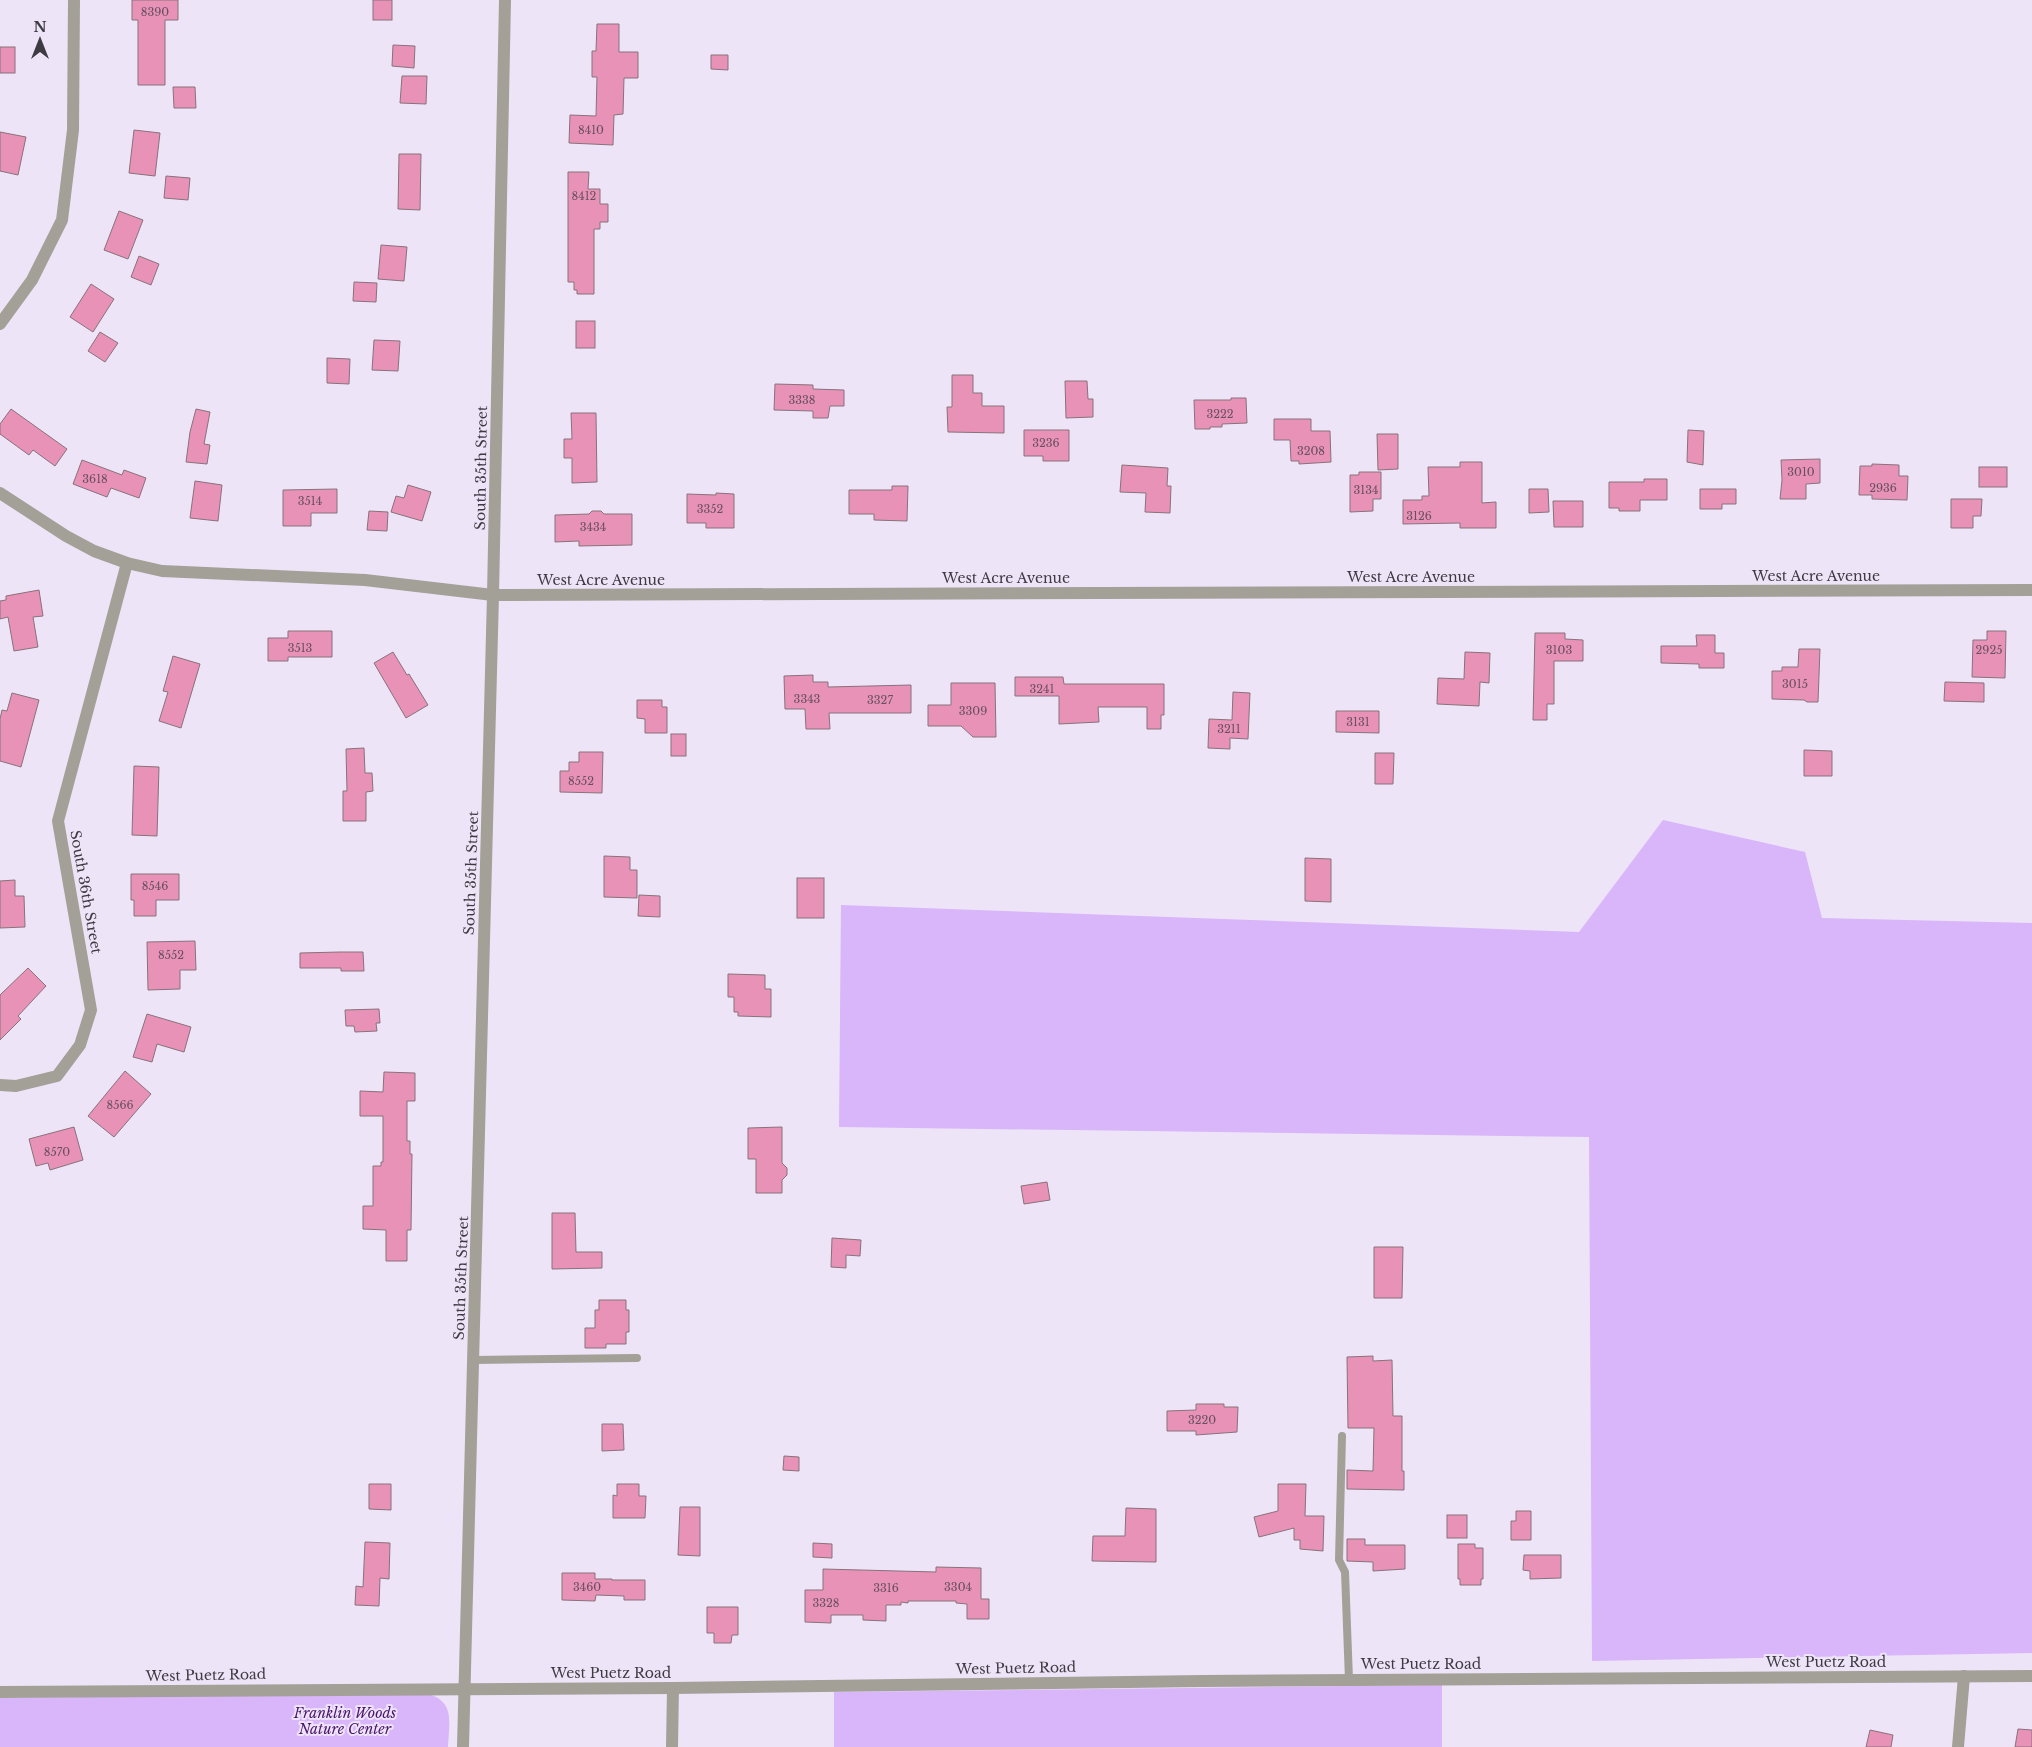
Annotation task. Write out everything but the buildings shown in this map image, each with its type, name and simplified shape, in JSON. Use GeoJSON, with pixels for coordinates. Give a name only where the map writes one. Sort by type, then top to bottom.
{"type":"FeatureCollection","features":[{"type":"Feature","properties":{"kind":"street"},"geometry":{"type":"LineString","coordinates":[[0,324],[32,280],[62,220],[73,130],[74,0]]}},
{"type":"Feature","properties":{"kind":"street","name":"South 35th Street"},"geometry":{"type":"LineString","coordinates":[[463,1747],[493,595],[504,0]]}},
{"type":"Feature","properties":{"kind":"street","name":"West Acre Avenue"},"geometry":{"type":"LineString","coordinates":[[0,493],[66,536],[94,551],[127,563],[162,571],[365,580],[493,595],[2032,590]]}},
{"type":"Feature","properties":{"kind":"street","name":"South 36th Street"},"geometry":{"type":"LineString","coordinates":[[0,1085],[16,1086],[57,1076],[80,1046],[91,1010],[58,821],[127,563]]}},
{"type":"Feature","properties":{"kind":"street"},"geometry":{"type":"LineString","coordinates":[[1958,1747],[1964,1676]]}},
{"type":"Feature","properties":{"kind":"street","name":"West Puetz Road"},"geometry":{"type":"LineString","coordinates":[[0,1692],[2032,1676]]}},
{"type":"Feature","properties":{"kind":"street"},"geometry":{"type":"LineString","coordinates":[[672,1747],[673,1688]]}},
{"type":"Feature","properties":{"kind":"lane"},"geometry":{"type":"LineString","coordinates":[[474,1360],[637,1358]]}},
{"type":"Feature","properties":{"kind":"lane"},"geometry":{"type":"LineString","coordinates":[[1342,1436],[1339,1560],[1345,1572],[1349,1680]]}},
{"type":"Feature","properties":{"kind":"green space"},"geometry":{"type":"Polygon","coordinates":[[[1663,820],[1805,852],[1822,918],[2032,923],[2032,1653],[1592,1661],[1589,1137],[839,1127],[841,905],[1579,932],[1663,820]]]}},
{"type":"Feature","properties":{"kind":"green space"},"geometry":{"type":"Polygon","coordinates":[[[1442,1685],[1442,1747],[834,1747],[834,1692],[1442,1685]]]}},
{"type":"Feature","properties":{"kind":"green space","name":"Franklin Woods Nature Center"},"geometry":{"type":"Polygon","coordinates":[[[424,1693],[434,1696],[446,1706],[449,1720],[448,1747],[0,1747],[0,1698],[424,1693]]]}}]}
